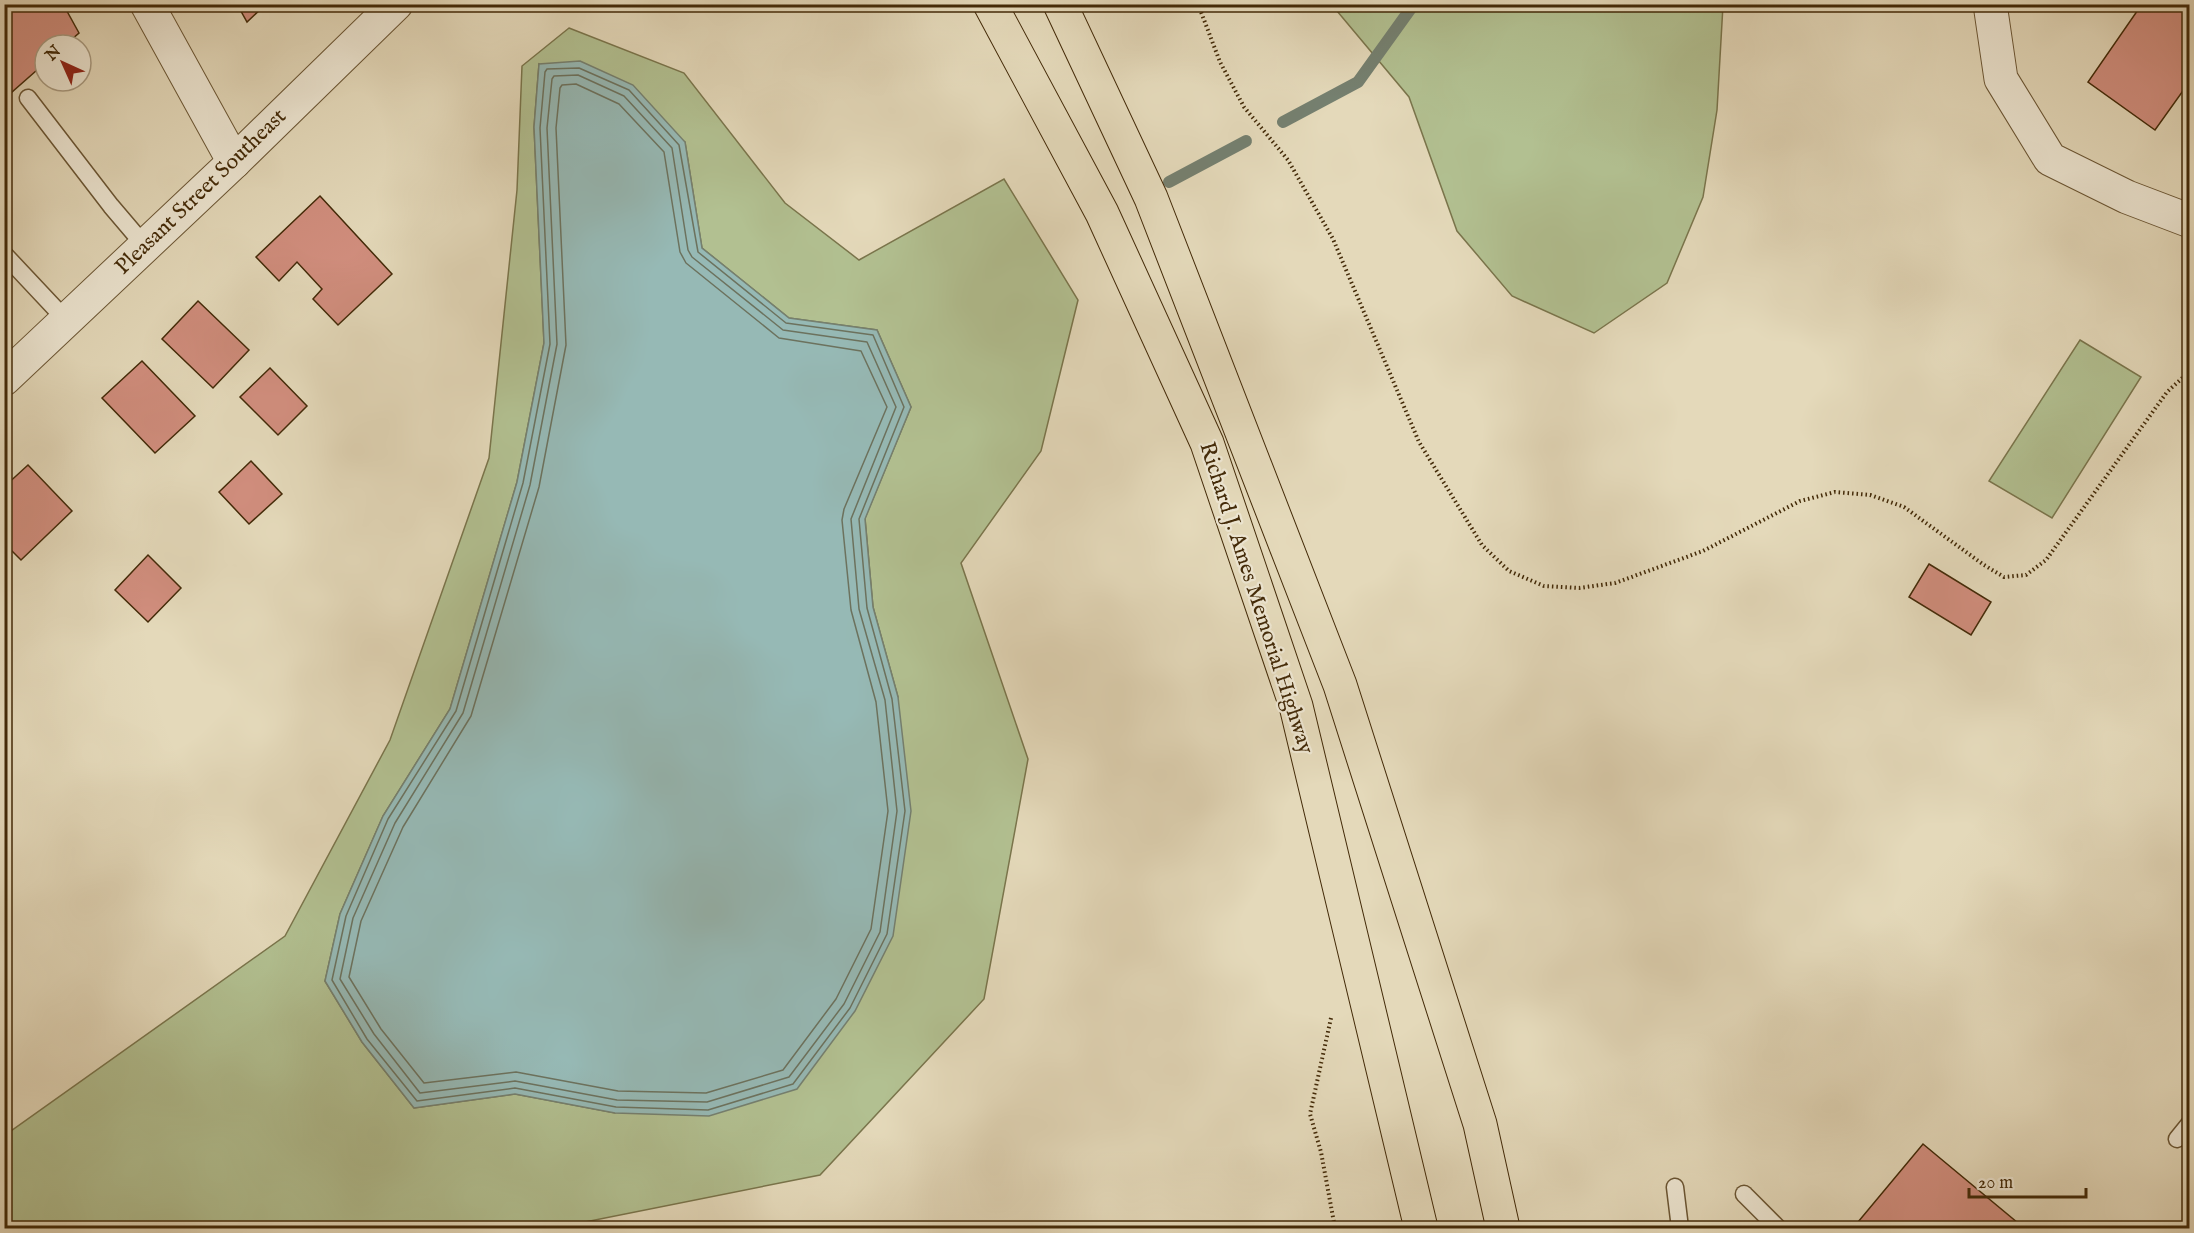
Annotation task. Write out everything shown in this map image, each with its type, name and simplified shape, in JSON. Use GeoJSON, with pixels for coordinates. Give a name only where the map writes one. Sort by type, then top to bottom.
{"type":"FeatureCollection","features":[{"type":"Feature","properties":{"kind":"main road","name":"Richard J. Ames Memorial Highway"},"geometry":{"type":"LineString","coordinates":[[990,4],[1102,213],[1208,443],[1296,706],[1421,1228]]}},
{"type":"Feature","properties":{"kind":"main road","name":"Richard J. Ames Memorial Highway"},"geometry":{"type":"LineString","coordinates":[[1060,4],[1151,198],[1340,685],[1480,1124],[1503,1228]]}},
{"type":"Feature","properties":{"kind":"street"},"geometry":{"type":"LineString","coordinates":[[147,4],[234,162]]}},
{"type":"Feature","properties":{"kind":"street","name":"Pleasant Street Southeast"},"geometry":{"type":"LineString","coordinates":[[4,379],[234,162],[396,4]]}},
{"type":"Feature","properties":{"kind":"street"},"geometry":{"type":"LineString","coordinates":[[1990,4],[2001,79],[2050,159],[2127,197],[2190,221]]}},
{"type":"Feature","properties":{"kind":"lane"},"geometry":{"type":"LineString","coordinates":[[28,98],[111,206],[145,246]]}},
{"type":"Feature","properties":{"kind":"lane"},"geometry":{"type":"LineString","coordinates":[[4,254],[66,320]]}},
{"type":"Feature","properties":{"kind":"lane"},"geometry":{"type":"LineString","coordinates":[[2177,1139],[2190,1123]]}},
{"type":"Feature","properties":{"kind":"lane"},"geometry":{"type":"LineString","coordinates":[[1675,1187],[1680,1228]]}},
{"type":"Feature","properties":{"kind":"lane"},"geometry":{"type":"LineString","coordinates":[[1744,1194],[1778,1228]]}},
{"type":"Feature","properties":{"kind":"path"},"geometry":{"type":"LineString","coordinates":[[1198,4],[1220,62],[1244,107],[1288,160],[1333,239],[1419,442],[1482,545],[1509,571],[1544,586],[1579,588],[1615,583],[1703,551],[1800,501],[1834,492],[1870,495],[1904,507],[2004,577],[2026,575],[2046,560],[2167,392],[2190,370]]}},
{"type":"Feature","properties":{"kind":"path"},"geometry":{"type":"LineString","coordinates":[[1332,1017],[1310,1114],[1321,1152],[1335,1228]]}},
{"type":"Feature","properties":{"kind":"green space"},"geometry":{"type":"Polygon","coordinates":[[[1332,5],[1723,5],[1717,110],[1703,197],[1667,283],[1594,333],[1512,296],[1457,231],[1409,97],[1332,5]]]}},
{"type":"Feature","properties":{"kind":"green space"},"geometry":{"type":"Polygon","coordinates":[[[569,28],[684,73],[785,203],[859,260],[1004,179],[1078,300],[1041,451],[961,563],[1028,759],[984,999],[820,1175],[555,1228],[5,1228],[4,1136],[285,936],[390,740],[489,458],[517,190],[522,66],[569,28]],[[539,64],[534,127],[544,343],[517,482],[450,709],[383,816],[340,914],[325,981],[362,1042],[414,1108],[515,1094],[615,1113],[898,697],[873,607],[865,518],[911,407],[877,330],[789,318],[702,248],[685,142],[539,64]]]}},
{"type":"Feature","properties":{"kind":"green space"},"geometry":{"type":"Polygon","coordinates":[[[2080,340],[2141,377],[2052,518],[1989,481],[2080,340]]]}},
{"type":"Feature","properties":{"kind":"water"},"geometry":{"type":"Polygon","coordinates":[[[580,61],[633,85],[685,142],[702,248],[789,318],[877,330],[911,407],[865,519],[873,607],[898,697],[911,811],[893,936],[855,1011],[797,1089],[709,1116],[615,1113],[515,1094],[414,1108],[362,1042],[325,981],[340,914],[383,816],[450,709],[517,482],[544,343],[534,127],[539,64],[580,61]]]}},
{"type":"Feature","properties":{"kind":"building"},"geometry":{"type":"Polygon","coordinates":[[[4,4],[63,4],[79,33],[33,33],[33,74],[4,99],[4,4]]]}},
{"type":"Feature","properties":{"kind":"building"},"geometry":{"type":"Polygon","coordinates":[[[237,4],[266,4],[247,22],[237,4]]]}},
{"type":"Feature","properties":{"kind":"building"},"geometry":{"type":"Polygon","coordinates":[[[2142,4],[2190,4],[2190,81],[2155,130],[2088,82],[2142,4]]]}},
{"type":"Feature","properties":{"kind":"building"},"geometry":{"type":"Polygon","coordinates":[[[320,196],[392,274],[338,325],[313,299],[322,289],[297,262],[279,281],[256,257],[320,196]]]}},
{"type":"Feature","properties":{"kind":"building"},"geometry":{"type":"Polygon","coordinates":[[[198,301],[249,350],[213,388],[162,339],[198,301]]]}},
{"type":"Feature","properties":{"kind":"building"},"geometry":{"type":"Polygon","coordinates":[[[142,361],[195,416],[155,453],[102,398],[142,361]]]}},
{"type":"Feature","properties":{"kind":"building"},"geometry":{"type":"Polygon","coordinates":[[[270,368],[307,406],[278,435],[240,397],[270,368]]]}},
{"type":"Feature","properties":{"kind":"building"},"geometry":{"type":"Polygon","coordinates":[[[251,461],[282,494],[249,524],[219,492],[251,461]]]}},
{"type":"Feature","properties":{"kind":"building"},"geometry":{"type":"Polygon","coordinates":[[[28,465],[72,511],[21,560],[4,543],[4,487],[28,465]]]}},
{"type":"Feature","properties":{"kind":"building"},"geometry":{"type":"Polygon","coordinates":[[[148,555],[181,588],[148,622],[115,590],[148,555]]]}},
{"type":"Feature","properties":{"kind":"building"},"geometry":{"type":"Polygon","coordinates":[[[1929,564],[1991,602],[1971,635],[1909,597],[1929,564]]]}},
{"type":"Feature","properties":{"kind":"building"},"geometry":{"type":"Polygon","coordinates":[[[1923,1144],[2024,1228],[1853,1228],[1923,1144]]]}},
{"type":"Feature","properties":{"kind":"waterway"},"geometry":{"type":"LineString","coordinates":[[1283,122],[1358,82],[1414,4]]}},
{"type":"Feature","properties":{"kind":"waterway"},"geometry":{"type":"LineString","coordinates":[[1169,182],[1246,141]]}}]}
